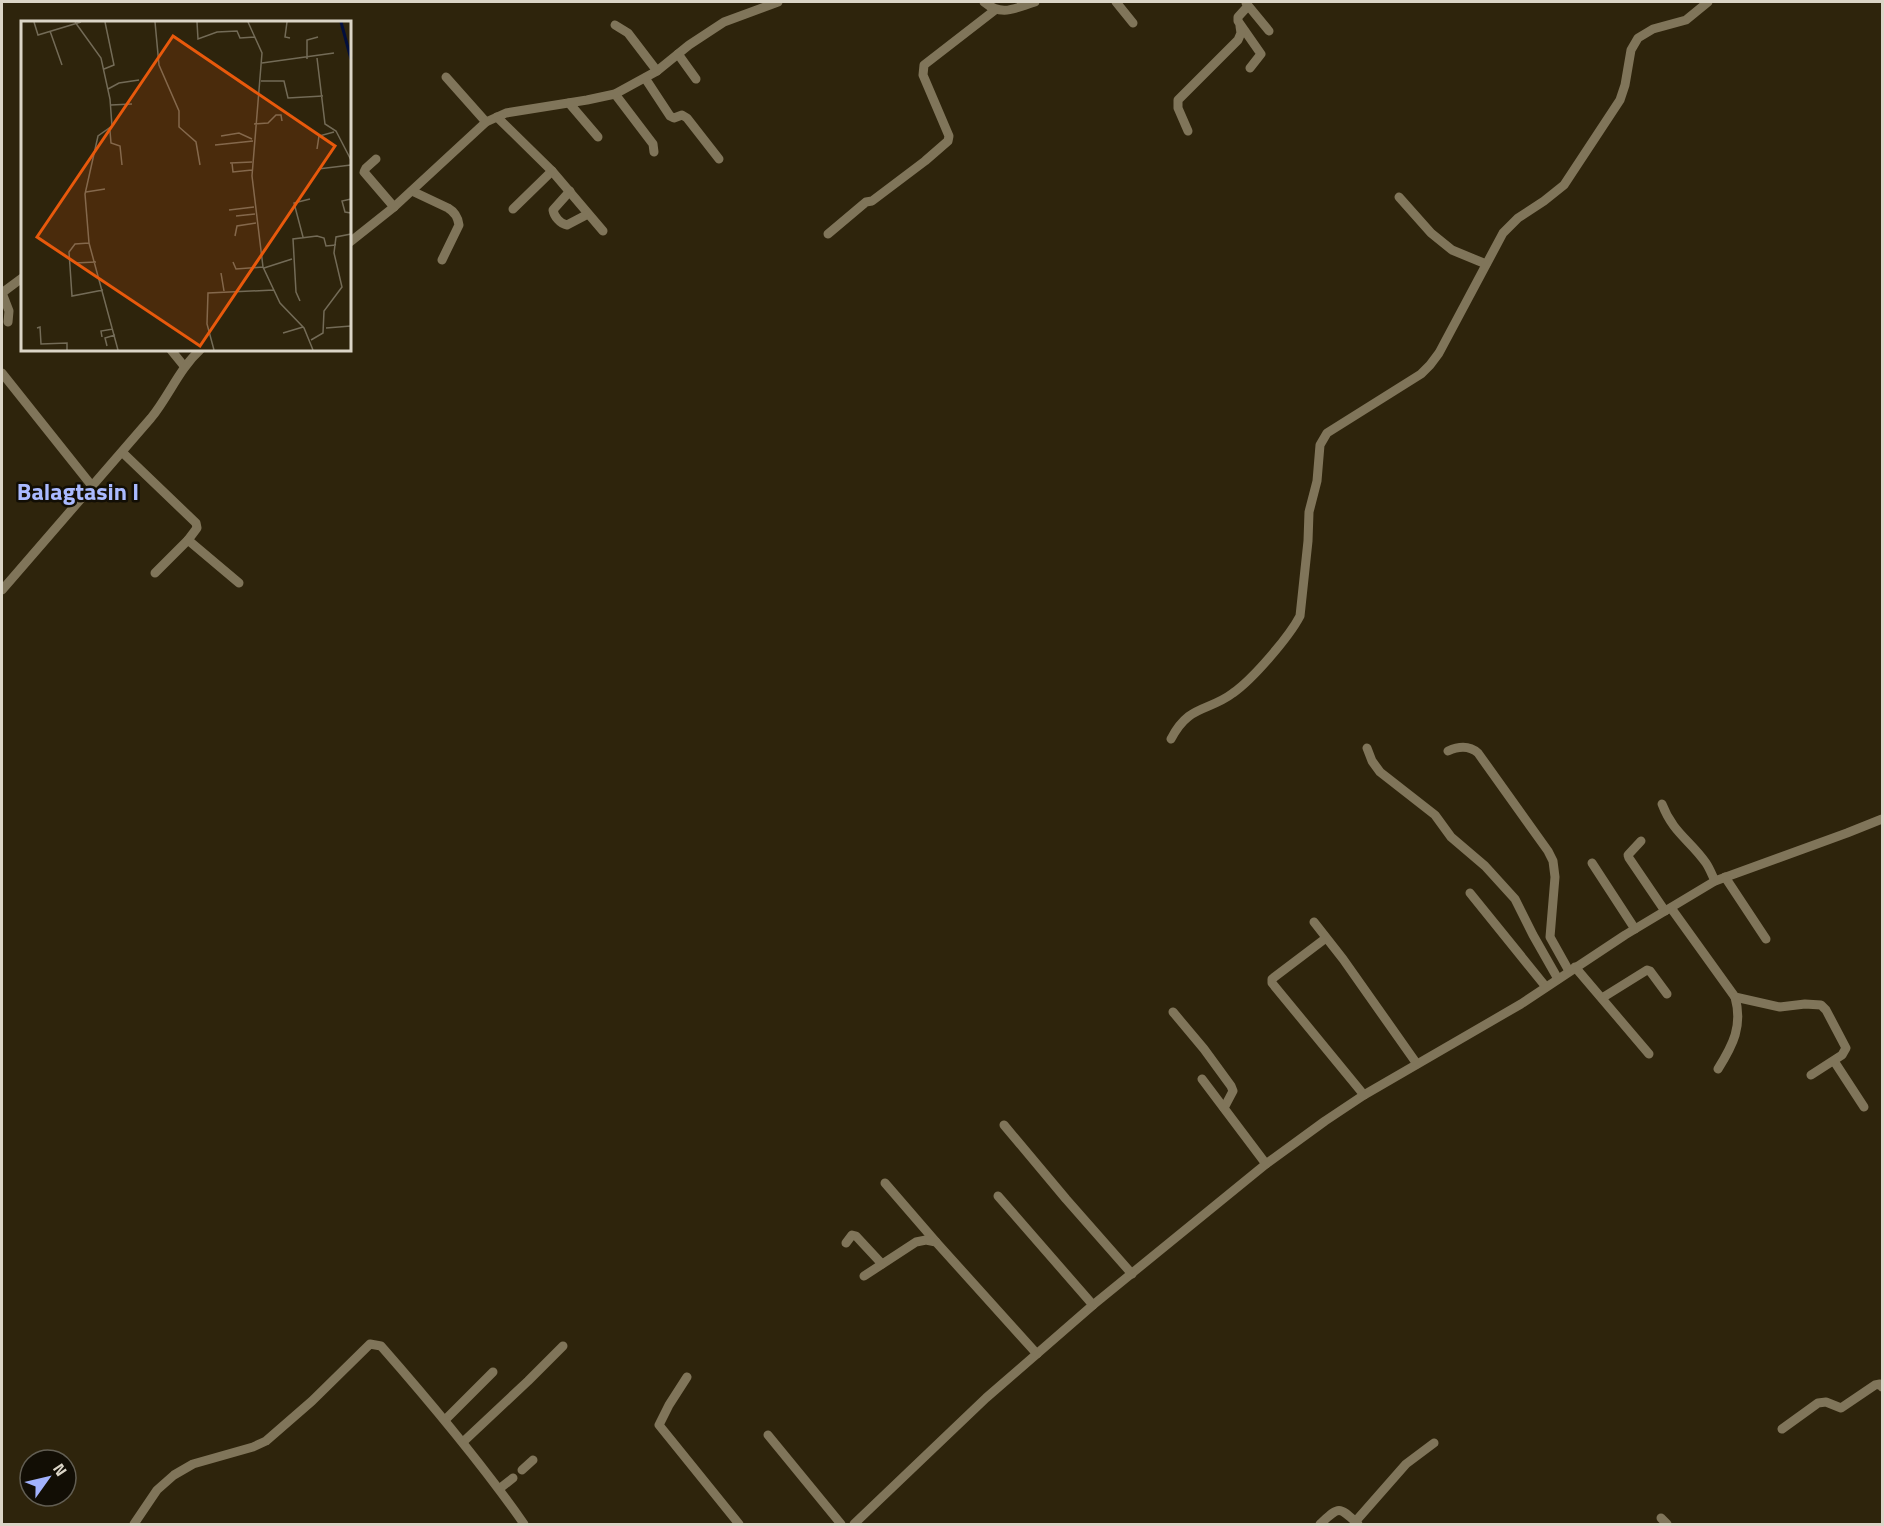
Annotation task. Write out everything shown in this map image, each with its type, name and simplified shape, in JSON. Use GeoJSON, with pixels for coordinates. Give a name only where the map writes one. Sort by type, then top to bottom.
{"type":"FeatureCollection","features":[{"type":"Feature","properties":{"kind":"street"},"geometry":{"type":"LineString","coordinates":[[351,241],[394,207],[486,122],[506,113],[615,94],[657,71],[724,22],[778,2]]}},
{"type":"Feature","properties":{"kind":"street"},"geometry":{"type":"LineString","coordinates":[[984,2],[995,10],[1010,10],[1035,2]]}},
{"type":"Feature","properties":{"kind":"street"},"geometry":{"type":"LineString","coordinates":[[1116,2],[1133,23]]}},
{"type":"Feature","properties":{"kind":"street"},"geometry":{"type":"LineString","coordinates":[[1171,739],[1178,726],[1195,711],[1231,695],[1240,688],[1262,666],[1296,624],[1300,616],[1309,512],[1317,481],[1320,445],[1326,433],[1421,374],[1430,365],[1439,353],[1503,233],[1509,225],[1564,184],[1620,100],[1631,50],[1638,38],[1653,29],[1686,20],[1708,2]]}},
{"type":"Feature","properties":{"kind":"street"},"geometry":{"type":"LineString","coordinates":[[1188,131],[1178,108],[1178,100],[1238,40],[1241,33],[1238,17],[1246,4],[1269,31]]}},
{"type":"Feature","properties":{"kind":"street"},"geometry":{"type":"LineString","coordinates":[[828,234],[866,202],[872,201],[948,141],[949,136],[922,70],[924,65],[995,10]]}},
{"type":"Feature","properties":{"kind":"street"},"geometry":{"type":"LineString","coordinates":[[615,25],[628,33],[657,71]]}},
{"type":"Feature","properties":{"kind":"street"},"geometry":{"type":"LineString","coordinates":[[1240,26],[1261,54],[1250,68]]}},
{"type":"Feature","properties":{"kind":"street"},"geometry":{"type":"LineString","coordinates":[[678,54],[696,79]]}},
{"type":"Feature","properties":{"kind":"street"},"geometry":{"type":"LineString","coordinates":[[446,77],[486,122]]}},
{"type":"Feature","properties":{"kind":"street"},"geometry":{"type":"LineString","coordinates":[[645,78],[670,116],[674,118],[682,115],[687,118],[719,159]]}},
{"type":"Feature","properties":{"kind":"street"},"geometry":{"type":"LineString","coordinates":[[615,94],[653,146],[654,152]]}},
{"type":"Feature","properties":{"kind":"street"},"geometry":{"type":"LineString","coordinates":[[569,103],[597,137]]}},
{"type":"Feature","properties":{"kind":"street"},"geometry":{"type":"LineString","coordinates":[[497,117],[552,171],[603,231]]}},
{"type":"Feature","properties":{"kind":"street"},"geometry":{"type":"LineString","coordinates":[[376,159],[364,172],[394,207]]}},
{"type":"Feature","properties":{"kind":"street"},"geometry":{"type":"LineString","coordinates":[[513,209],[552,171]]}},
{"type":"Feature","properties":{"kind":"street"},"geometry":{"type":"LineString","coordinates":[[412,191],[453,211],[459,220],[459,225],[442,260]]}},
{"type":"Feature","properties":{"kind":"street"},"geometry":{"type":"LineString","coordinates":[[570,191],[553,210],[554,214],[562,224],[567,225],[588,214]]}},
{"type":"Feature","properties":{"kind":"street"},"geometry":{"type":"LineString","coordinates":[[1399,198],[1431,233],[1452,250],[1486,264]]}},
{"type":"Feature","properties":{"kind":"street"},"geometry":{"type":"LineString","coordinates":[[8,322],[9,311],[2,293],[21,279]]}},
{"type":"Feature","properties":{"kind":"street"},"geometry":{"type":"LineString","coordinates":[[172,351],[184,366]]}},
{"type":"Feature","properties":{"kind":"street"},"geometry":{"type":"LineString","coordinates":[[2,590],[163,403],[184,366],[199,351]]}},
{"type":"Feature","properties":{"kind":"street"},"geometry":{"type":"LineString","coordinates":[[2,373],[92,486]]}},
{"type":"Feature","properties":{"kind":"street"},"geometry":{"type":"LineString","coordinates":[[122,452],[196,524],[197,528],[188,540],[154,573]]}},
{"type":"Feature","properties":{"kind":"street"},"geometry":{"type":"LineString","coordinates":[[188,540],[239,583]]}},
{"type":"Feature","properties":{"kind":"street"},"geometry":{"type":"LineString","coordinates":[[1448,751],[1458,747],[1472,748],[1478,753],[1548,851],[1553,861],[1555,877],[1550,937],[1572,969],[1602,998],[1649,1054]]}},
{"type":"Feature","properties":{"kind":"street"},"geometry":{"type":"LineString","coordinates":[[1367,748],[1380,772],[1435,815],[1451,837],[1485,866],[1515,899],[1558,979]]}},
{"type":"Feature","properties":{"kind":"street"},"geometry":{"type":"LineString","coordinates":[[1662,804],[1675,830],[1706,863],[1715,881]]}},
{"type":"Feature","properties":{"kind":"street"},"geometry":{"type":"LineString","coordinates":[[854,1524],[986,1398],[1093,1305],[1266,1164],[1324,1121],[1416,1064],[1521,1004],[1635,929],[1715,881],[1882,819]]}},
{"type":"Feature","properties":{"kind":"street"},"geometry":{"type":"LineString","coordinates":[[1641,841],[1628,855],[1629,858],[1735,997],[1739,1010],[1738,1029],[1718,1069]]}},
{"type":"Feature","properties":{"kind":"street"},"geometry":{"type":"LineString","coordinates":[[1592,863],[1635,929]]}},
{"type":"Feature","properties":{"kind":"street"},"geometry":{"type":"LineString","coordinates":[[1725,878],[1766,939]]}},
{"type":"Feature","properties":{"kind":"street"},"geometry":{"type":"LineString","coordinates":[[1470,893],[1546,987]]}},
{"type":"Feature","properties":{"kind":"street"},"geometry":{"type":"LineString","coordinates":[[1314,922],[1343,958],[1416,1064]]}},
{"type":"Feature","properties":{"kind":"street"},"geometry":{"type":"LineString","coordinates":[[1326,938],[1272,979],[1272,983],[1364,1095]]}},
{"type":"Feature","properties":{"kind":"street"},"geometry":{"type":"LineString","coordinates":[[1602,998],[1647,970],[1667,994]]}},
{"type":"Feature","properties":{"kind":"street"},"geometry":{"type":"LineString","coordinates":[[1735,997],[1780,1008],[1805,1004],[1821,1005],[1826,1010],[1846,1048],[1842,1055],[1811,1075]]}},
{"type":"Feature","properties":{"kind":"street"},"geometry":{"type":"LineString","coordinates":[[1173,1012],[1231,1086],[1233,1091],[1224,1108]]}},
{"type":"Feature","properties":{"kind":"street"},"geometry":{"type":"LineString","coordinates":[[1834,1061],[1864,1107]]}},
{"type":"Feature","properties":{"kind":"street"},"geometry":{"type":"LineString","coordinates":[[1202,1079],[1266,1164]]}},
{"type":"Feature","properties":{"kind":"street"},"geometry":{"type":"LineString","coordinates":[[1004,1125],[1132,1274]]}},
{"type":"Feature","properties":{"kind":"street"},"geometry":{"type":"LineString","coordinates":[[885,1183],[1037,1354]]}},
{"type":"Feature","properties":{"kind":"street"},"geometry":{"type":"LineString","coordinates":[[998,1196],[1093,1305]]}},
{"type":"Feature","properties":{"kind":"street"},"geometry":{"type":"LineString","coordinates":[[846,1243],[852,1235],[856,1236],[882,1264]]}},
{"type":"Feature","properties":{"kind":"street"},"geometry":{"type":"LineString","coordinates":[[864,1276],[916,1242],[926,1240],[936,1242]]}},
{"type":"Feature","properties":{"kind":"street"},"geometry":{"type":"LineString","coordinates":[[134,1524],[156,1490],[174,1475],[193,1464],[253,1447],[266,1440],[312,1401],[370,1344],[381,1346],[446,1420],[524,1524]]}},
{"type":"Feature","properties":{"kind":"street"},"geometry":{"type":"LineString","coordinates":[[463,1442],[563,1346]]}},
{"type":"Feature","properties":{"kind":"street"},"geometry":{"type":"LineString","coordinates":[[446,1420],[493,1372]]}},
{"type":"Feature","properties":{"kind":"street"},"geometry":{"type":"LineString","coordinates":[[687,1377],[659,1425],[740,1524]]}},
{"type":"Feature","properties":{"kind":"street"},"geometry":{"type":"LineString","coordinates":[[1782,1429],[1818,1403],[1826,1402],[1841,1408],[1875,1385],[1880,1384],[1882,1387]]}},
{"type":"Feature","properties":{"kind":"street"},"geometry":{"type":"LineString","coordinates":[[768,1435],[841,1524]]}},
{"type":"Feature","properties":{"kind":"street"},"geometry":{"type":"LineString","coordinates":[[1320,1524],[1338,1510],[1343,1511],[1357,1523],[1406,1464],[1434,1443]]}},
{"type":"Feature","properties":{"kind":"street"},"geometry":{"type":"LineString","coordinates":[[522,1470],[533,1460]]}},
{"type":"Feature","properties":{"kind":"street"},"geometry":{"type":"LineString","coordinates":[[499,1489],[513,1478]]}},
{"type":"Feature","properties":{"kind":"district","name":"Balagtasin I"},"geometry":{"type":"Point","coordinates":[78,491]}}]}
